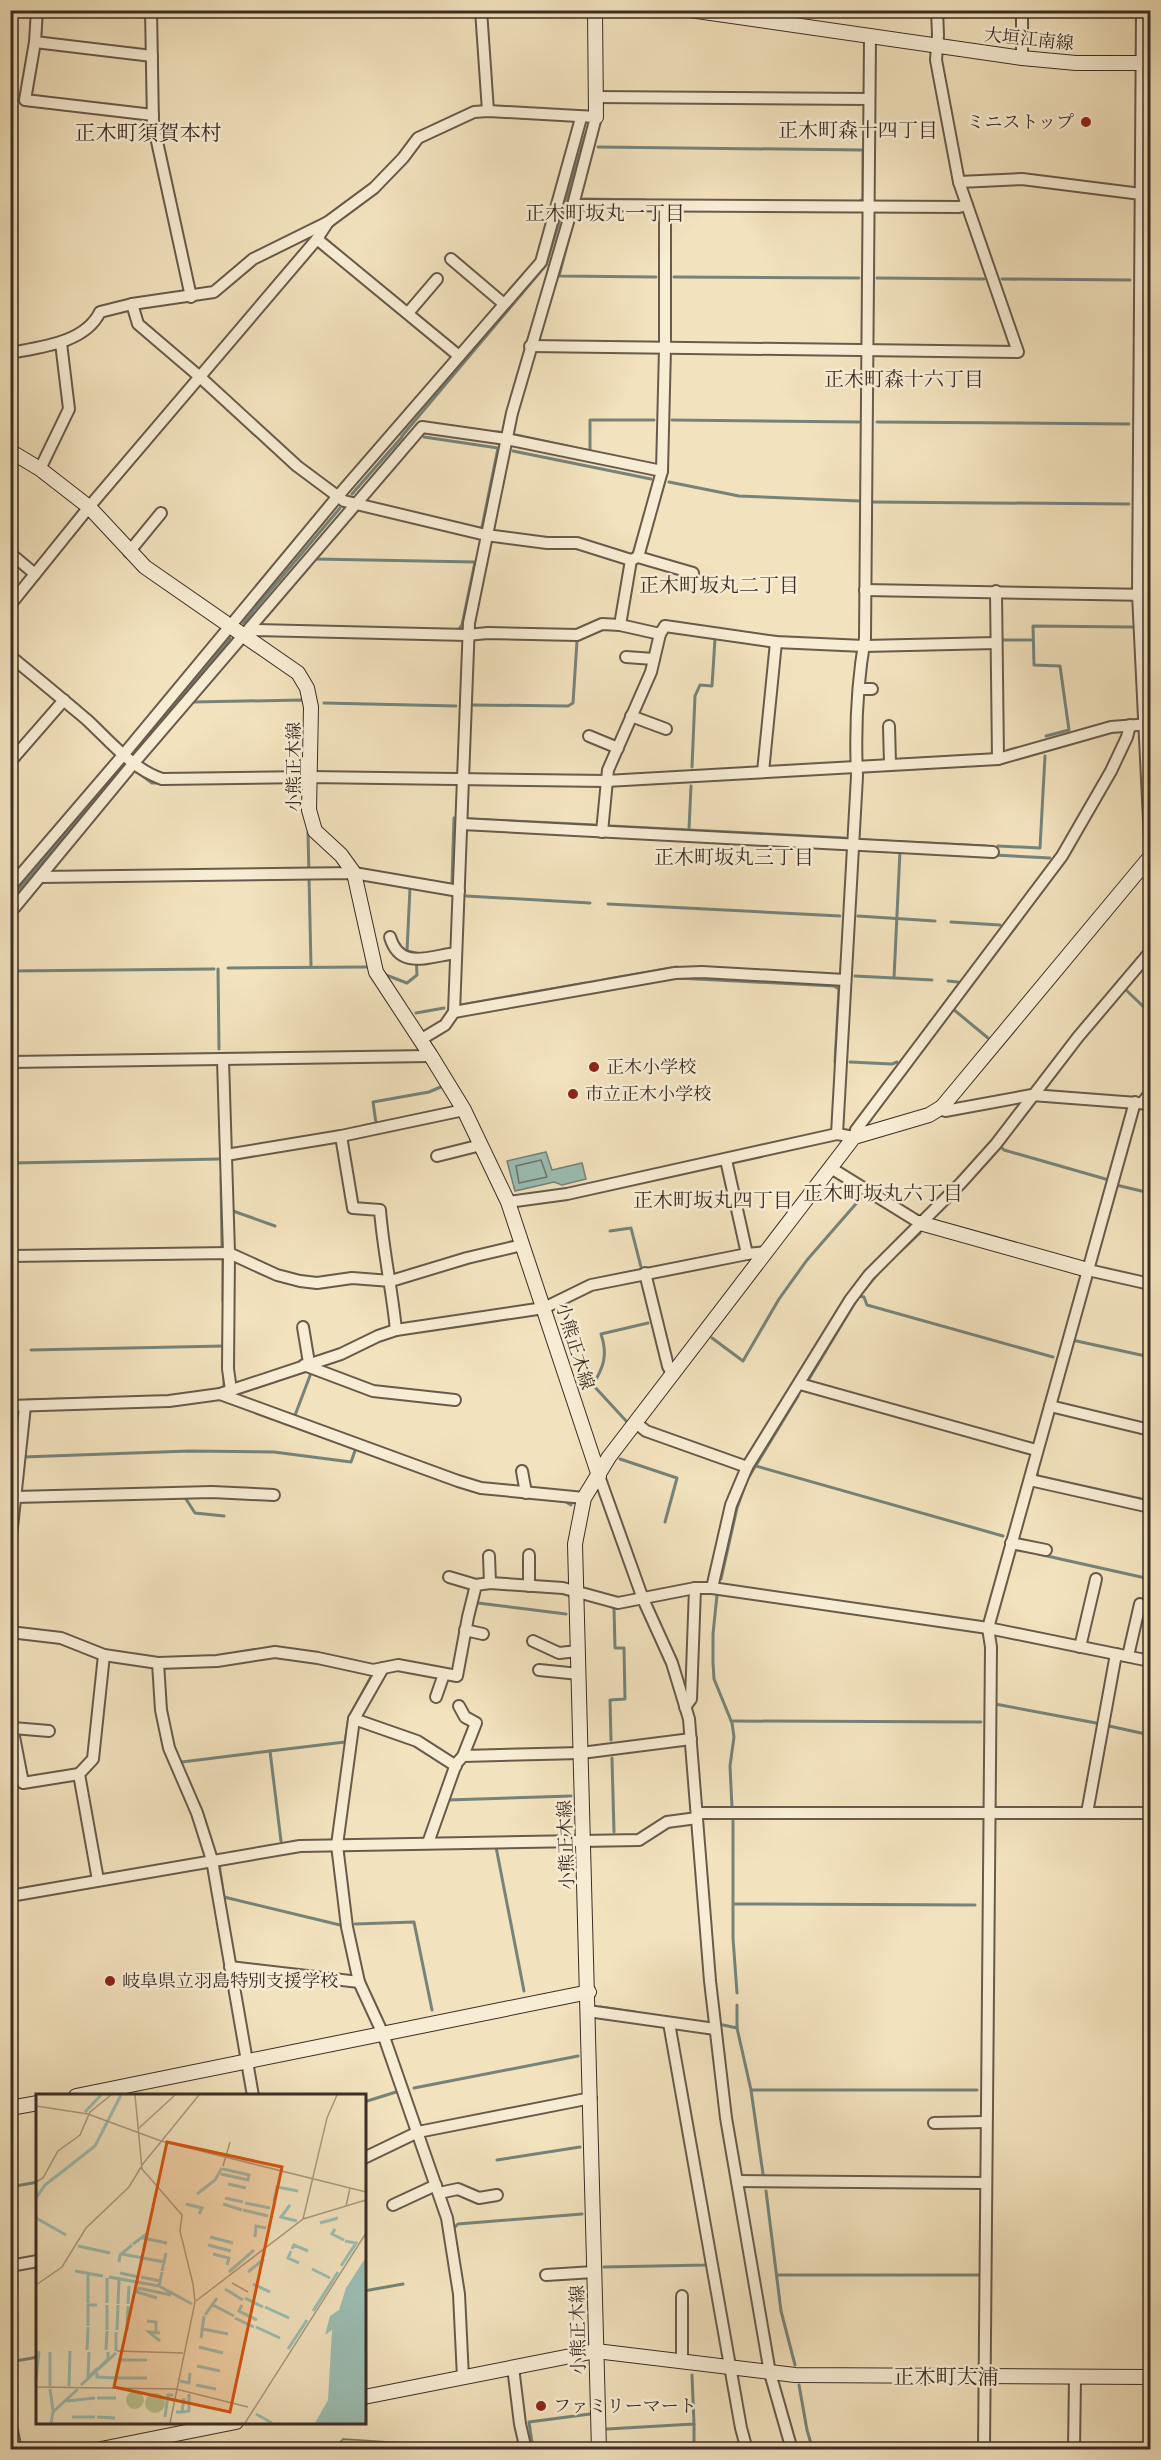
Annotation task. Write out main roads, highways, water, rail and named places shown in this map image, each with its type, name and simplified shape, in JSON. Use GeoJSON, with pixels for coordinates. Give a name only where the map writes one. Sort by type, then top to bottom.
{"type":"FeatureCollection","features":[{"type":"Feature","properties":{"kind":"main road"},"geometry":{"type":"LineString","coordinates":[[595,10],[596,117]]}},
{"type":"Feature","properties":{"kind":"main road","name":"大垣江南線"},"geometry":{"type":"LineString","coordinates":[[700,11],[1022,58],[1076,63],[1146,63]]}},
{"type":"Feature","properties":{"kind":"main road","name":"小熊正木線"},"geometry":{"type":"LineString","coordinates":[[10,451],[40,469],[89,507],[145,567],[298,673],[307,688],[311,707],[309,810],[315,831],[341,855],[354,873],[376,972],[464,1110],[508,1202],[598,1476],[585,1498],[575,1544],[589,1992],[599,2450]]}},
{"type":"Feature","properties":{"kind":"main road"},"geometry":{"type":"LineString","coordinates":[[598,1476],[609,1457],[854,1137],[929,1115],[942,1107],[1150,857]]}},
{"type":"Feature","properties":{"kind":"main road"},"geometry":{"type":"LineString","coordinates":[[920,1223],[1088,1270]]}},
{"type":"Feature","properties":{"kind":"main road"},"geometry":{"type":"LineString","coordinates":[[85,2094],[589,1992]]}},
{"type":"Feature","properties":{"kind":"main road"},"geometry":{"type":"LineString","coordinates":[[10,2108],[36,2103]]}},
{"type":"Feature","properties":{"kind":"main road"},"geometry":{"type":"LineString","coordinates":[[366,2397],[596,2350],[770,2373],[1150,2377]]}},
{"type":"Feature","properties":{"kind":"main road"},"geometry":{"type":"LineString","coordinates":[[96,2450],[226,2424]]}},
{"type":"Feature","properties":{"kind":"water"},"geometry":{"type":"Polygon","coordinates":[[[546,1152],[552,1170],[582,1163],[586,1179],[562,1185],[554,1182],[515,1191],[507,1161],[546,1152]]]}},
{"type":"Feature","properties":{"kind":"waterway"},"geometry":{"type":"LineString","coordinates":[[402,436],[546,265],[586,133]]}},
{"type":"Feature","properties":{"kind":"waterway"},"geometry":{"type":"LineString","coordinates":[[598,147],[863,150],[863,199],[859,202]]}},
{"type":"Feature","properties":{"kind":"waterway"},"geometry":{"type":"LineString","coordinates":[[584,199],[645,200]]}},
{"type":"Feature","properties":{"kind":"waterway"},"geometry":{"type":"LineString","coordinates":[[1147,343],[1148,215],[1150,212]]}},
{"type":"Feature","properties":{"kind":"waterway"},"geometry":{"type":"LineString","coordinates":[[572,226],[559,276],[656,277]]}},
{"type":"Feature","properties":{"kind":"waterway"},"geometry":{"type":"LineString","coordinates":[[674,277],[859,278]]}},
{"type":"Feature","properties":{"kind":"waterway"},"geometry":{"type":"LineString","coordinates":[[877,278],[984,279]]}},
{"type":"Feature","properties":{"kind":"waterway"},"geometry":{"type":"LineString","coordinates":[[1002,279],[1130,280]]}},
{"type":"Feature","properties":{"kind":"waterway"},"geometry":{"type":"LineString","coordinates":[[1146,486],[1147,361]]}},
{"type":"Feature","properties":{"kind":"waterway"},"geometry":{"type":"LineString","coordinates":[[516,435],[590,451],[590,420],[654,420]]}},
{"type":"Feature","properties":{"kind":"waterway"},"geometry":{"type":"LineString","coordinates":[[672,420],[859,422]]}},
{"type":"Feature","properties":{"kind":"waterway"},"geometry":{"type":"LineString","coordinates":[[877,422],[1129,424]]}},
{"type":"Feature","properties":{"kind":"waterway"},"geometry":{"type":"LineString","coordinates":[[489,432],[499,432]]}},
{"type":"Feature","properties":{"kind":"waterway"},"geometry":{"type":"LineString","coordinates":[[352,494],[402,437]]}},
{"type":"Feature","properties":{"kind":"waterway"},"geometry":{"type":"LineString","coordinates":[[424,437],[498,448],[482,527],[478,529]]}},
{"type":"Feature","properties":{"kind":"waterway"},"geometry":{"type":"LineString","coordinates":[[513,451],[651,479]]}},
{"type":"Feature","properties":{"kind":"waterway"},"geometry":{"type":"LineString","coordinates":[[669,482],[739,496],[860,501]]}},
{"type":"Feature","properties":{"kind":"waterway"},"geometry":{"type":"LineString","coordinates":[[873,502],[1129,504]]}},
{"type":"Feature","properties":{"kind":"waterway"},"geometry":{"type":"LineString","coordinates":[[1146,504],[1145,545],[1150,545]]}},
{"type":"Feature","properties":{"kind":"waterway"},"geometry":{"type":"LineString","coordinates":[[243,623],[340,508]]}},
{"type":"Feature","properties":{"kind":"waterway"},"geometry":{"type":"LineString","coordinates":[[315,559],[475,562],[462,625],[459,629]]}},
{"type":"Feature","properties":{"kind":"waterway"},"geometry":{"type":"LineString","coordinates":[[1046,736],[1069,730],[1060,666],[1034,665],[1033,626],[1132,627]]}},
{"type":"Feature","properties":{"kind":"waterway"},"geometry":{"type":"LineString","coordinates":[[132,755],[230,638]]}},
{"type":"Feature","properties":{"kind":"waterway"},"geometry":{"type":"LineString","coordinates":[[692,767],[695,696],[700,685],[712,686],[715,639]]}},
{"type":"Feature","properties":{"kind":"waterway"},"geometry":{"type":"LineString","coordinates":[[1003,640],[1033,640]]}},
{"type":"Feature","properties":{"kind":"waterway"},"geometry":{"type":"LineString","coordinates":[[473,705],[568,706],[573,703],[577,641]]}},
{"type":"Feature","properties":{"kind":"waterway"},"geometry":{"type":"LineString","coordinates":[[193,702],[302,700],[304,702]]}},
{"type":"Feature","properties":{"kind":"waterway"},"geometry":{"type":"LineString","coordinates":[[324,703],[456,706]]}},
{"type":"Feature","properties":{"kind":"waterway"},"geometry":{"type":"LineString","coordinates":[[998,846],[1040,848],[1045,756]]}},
{"type":"Feature","properties":{"kind":"waterway"},"geometry":{"type":"LineString","coordinates":[[14,895],[126,762]]}},
{"type":"Feature","properties":{"kind":"waterway"},"geometry":{"type":"LineString","coordinates":[[139,773],[152,783],[161,783]]}},
{"type":"Feature","properties":{"kind":"waterway"},"geometry":{"type":"LineString","coordinates":[[689,829],[691,786]]}},
{"type":"Feature","properties":{"kind":"waterway"},"geometry":{"type":"LineString","coordinates":[[452,882],[454,818]]}},
{"type":"Feature","properties":{"kind":"waterway"},"geometry":{"type":"LineString","coordinates":[[470,819],[595,825]]}},
{"type":"Feature","properties":{"kind":"waterway"},"geometry":{"type":"LineString","coordinates":[[610,826],[845,838]]}},
{"type":"Feature","properties":{"kind":"waterway"},"geometry":{"type":"LineString","coordinates":[[308,832],[311,967]]}},
{"type":"Feature","properties":{"kind":"waterway"},"geometry":{"type":"LineString","coordinates":[[864,840],[986,846]]}},
{"type":"Feature","properties":{"kind":"waterway"},"geometry":{"type":"LineString","coordinates":[[855,976],[894,978],[900,851]]}},
{"type":"Feature","properties":{"kind":"waterway"},"geometry":{"type":"LineString","coordinates":[[994,855],[1050,858]]}},
{"type":"Feature","properties":{"kind":"waterway"},"geometry":{"type":"LineString","coordinates":[[386,975],[407,983],[417,975],[416,953],[407,951],[410,888],[451,894]]}},
{"type":"Feature","properties":{"kind":"waterway"},"geometry":{"type":"LineString","coordinates":[[466,896],[590,903]]}},
{"type":"Feature","properties":{"kind":"waterway"},"geometry":{"type":"LineString","coordinates":[[608,904],[840,916]]}},
{"type":"Feature","properties":{"kind":"waterway"},"geometry":{"type":"LineString","coordinates":[[1014,929],[1031,905]]}},
{"type":"Feature","properties":{"kind":"waterway"},"geometry":{"type":"LineString","coordinates":[[858,916],[935,921]]}},
{"type":"Feature","properties":{"kind":"waterway"},"geometry":{"type":"LineString","coordinates":[[951,922],[1000,925]]}},
{"type":"Feature","properties":{"kind":"waterway"},"geometry":{"type":"LineString","coordinates":[[228,968],[368,967]]}},
{"type":"Feature","properties":{"kind":"waterway"},"geometry":{"type":"LineString","coordinates":[[603,980],[677,967]]}},
{"type":"Feature","properties":{"kind":"waterway"},"geometry":{"type":"LineString","coordinates":[[10,971],[214,969]]}},
{"type":"Feature","properties":{"kind":"waterway"},"geometry":{"type":"LineString","coordinates":[[218,969],[219,1049]]}},
{"type":"Feature","properties":{"kind":"waterway"},"geometry":{"type":"LineString","coordinates":[[677,978],[834,986],[839,989],[835,1062]]}},
{"type":"Feature","properties":{"kind":"waterway"},"geometry":{"type":"LineString","coordinates":[[895,978],[932,980]]}},
{"type":"Feature","properties":{"kind":"waterway"},"geometry":{"type":"LineString","coordinates":[[948,981],[958,982]]}},
{"type":"Feature","properties":{"kind":"waterway"},"geometry":{"type":"LineString","coordinates":[[461,1005],[586,983]]}},
{"type":"Feature","properties":{"kind":"waterway"},"geometry":{"type":"LineString","coordinates":[[1125,989],[1150,1013]]}},
{"type":"Feature","properties":{"kind":"waterway"},"geometry":{"type":"LineString","coordinates":[[416,1013],[444,1008]]}},
{"type":"Feature","properties":{"kind":"waterway"},"geometry":{"type":"LineString","coordinates":[[953,1009],[988,1038]]}},
{"type":"Feature","properties":{"kind":"waterway"},"geometry":{"type":"LineString","coordinates":[[850,1062],[892,1064],[897,1062]]}},
{"type":"Feature","properties":{"kind":"waterway"},"geometry":{"type":"LineString","coordinates":[[363,1126],[376,1123],[373,1102],[429,1092],[443,1086]]}},
{"type":"Feature","properties":{"kind":"waterway"},"geometry":{"type":"LineString","coordinates":[[1000,1146],[1004,1150],[1109,1180]]}},
{"type":"Feature","properties":{"kind":"waterway"},"geometry":{"type":"LineString","coordinates":[[971,1179],[993,1155]]}},
{"type":"Feature","properties":{"kind":"waterway"},"geometry":{"type":"LineString","coordinates":[[10,1163],[221,1159]]}},
{"type":"Feature","properties":{"kind":"waterway"},"geometry":{"type":"LineString","coordinates":[[221,1177],[222,1247]]}},
{"type":"Feature","properties":{"kind":"waterway"},"geometry":{"type":"LineString","coordinates":[[1116,1185],[1150,1193]]}},
{"type":"Feature","properties":{"kind":"waterway"},"geometry":{"type":"LineString","coordinates":[[712,1338],[743,1361],[779,1299],[807,1260],[861,1198]]}},
{"type":"Feature","properties":{"kind":"waterway"},"geometry":{"type":"LineString","coordinates":[[233,1211],[275,1226]]}},
{"type":"Feature","properties":{"kind":"waterway"},"geometry":{"type":"LineString","coordinates":[[610,1231],[631,1228],[641,1267]]}},
{"type":"Feature","properties":{"kind":"waterway"},"geometry":{"type":"LineString","coordinates":[[904,1248],[920,1233]]}},
{"type":"Feature","properties":{"kind":"waterway"},"geometry":{"type":"LineString","coordinates":[[223,1260],[223,1301]]}},
{"type":"Feature","properties":{"kind":"waterway"},"geometry":{"type":"LineString","coordinates":[[865,1289],[880,1271]]}},
{"type":"Feature","properties":{"kind":"waterway"},"geometry":{"type":"LineString","coordinates":[[859,1296],[864,1297],[867,1305],[1053,1357]]}},
{"type":"Feature","properties":{"kind":"waterway"},"geometry":{"type":"LineString","coordinates":[[809,1379],[857,1299]]}},
{"type":"Feature","properties":{"kind":"waterway"},"geometry":{"type":"LineString","coordinates":[[628,1423],[593,1385],[604,1360],[601,1334],[648,1323]]}},
{"type":"Feature","properties":{"kind":"waterway"},"geometry":{"type":"LineString","coordinates":[[1072,1340],[1150,1357]]}},
{"type":"Feature","properties":{"kind":"waterway"},"geometry":{"type":"LineString","coordinates":[[31,1350],[224,1346]]}},
{"type":"Feature","properties":{"kind":"waterway"},"geometry":{"type":"LineString","coordinates":[[10,1350],[15,1350]]}},
{"type":"Feature","properties":{"kind":"waterway"},"geometry":{"type":"LineString","coordinates":[[224,1373],[224,1390]]}},
{"type":"Feature","properties":{"kind":"waterway"},"geometry":{"type":"LineString","coordinates":[[294,1418],[311,1373]]}},
{"type":"Feature","properties":{"kind":"waterway"},"geometry":{"type":"LineString","coordinates":[[721,1579],[737,1508],[747,1480],[798,1396]]}},
{"type":"Feature","properties":{"kind":"waterway"},"geometry":{"type":"LineString","coordinates":[[27,1400],[102,1398]]}},
{"type":"Feature","properties":{"kind":"waterway"},"geometry":{"type":"LineString","coordinates":[[23,1457],[189,1451],[274,1452],[351,1462],[356,1448]]}},
{"type":"Feature","properties":{"kind":"waterway"},"geometry":{"type":"LineString","coordinates":[[620,1459],[677,1478],[665,1522]]}},
{"type":"Feature","properties":{"kind":"waterway"},"geometry":{"type":"LineString","coordinates":[[756,1466],[1003,1536]]}},
{"type":"Feature","properties":{"kind":"waterway"},"geometry":{"type":"LineString","coordinates":[[1037,1472],[1038,1476],[1150,1501]]}},
{"type":"Feature","properties":{"kind":"waterway"},"geometry":{"type":"LineString","coordinates":[[184,1496],[195,1513],[224,1516]]}},
{"type":"Feature","properties":{"kind":"waterway"},"geometry":{"type":"LineString","coordinates":[[561,1499],[571,1505]]}},
{"type":"Feature","properties":{"kind":"waterway"},"geometry":{"type":"LineString","coordinates":[[1038,1554],[1150,1579]]}},
{"type":"Feature","properties":{"kind":"waterway"},"geometry":{"type":"LineString","coordinates":[[717,1595],[713,1634],[714,1679],[732,1723],[734,1737],[730,1766],[732,1808]]}},
{"type":"Feature","properties":{"kind":"waterway"},"geometry":{"type":"LineString","coordinates":[[478,1603],[566,1614]]}},
{"type":"Feature","properties":{"kind":"waterway"},"geometry":{"type":"LineString","coordinates":[[611,1740],[610,1700],[625,1699],[624,1648],[615,1648],[614,1608]]}},
{"type":"Feature","properties":{"kind":"waterway"},"geometry":{"type":"LineString","coordinates":[[270,1751],[345,1742],[349,1717],[372,1675]]}},
{"type":"Feature","properties":{"kind":"waterway"},"geometry":{"type":"LineString","coordinates":[[995,1704],[1096,1723]]}},
{"type":"Feature","properties":{"kind":"waterway"},"geometry":{"type":"LineString","coordinates":[[731,1721],[981,1722]]}},
{"type":"Feature","properties":{"kind":"waterway"},"geometry":{"type":"LineString","coordinates":[[1109,1726],[1150,1735]]}},
{"type":"Feature","properties":{"kind":"waterway"},"geometry":{"type":"LineString","coordinates":[[182,1762],[270,1751],[281,1841]]}},
{"type":"Feature","properties":{"kind":"waterway"},"geometry":{"type":"LineString","coordinates":[[612,1758],[614,1832]]}},
{"type":"Feature","properties":{"kind":"waterway"},"geometry":{"type":"LineString","coordinates":[[448,1800],[571,1796]]}},
{"type":"Feature","properties":{"kind":"waterway"},"geometry":{"type":"LineString","coordinates":[[733,1821],[733,1938],[737,1993]]}},
{"type":"Feature","properties":{"kind":"waterway"},"geometry":{"type":"LineString","coordinates":[[496,1847],[524,1991]]}},
{"type":"Feature","properties":{"kind":"waterway"},"geometry":{"type":"LineString","coordinates":[[219,1864],[224,1897],[340,1925]]}},
{"type":"Feature","properties":{"kind":"waterway"},"geometry":{"type":"LineString","coordinates":[[734,1904],[975,1905]]}},
{"type":"Feature","properties":{"kind":"waterway"},"geometry":{"type":"LineString","coordinates":[[355,1924],[414,1922],[432,2010]]}},
{"type":"Feature","properties":{"kind":"waterway"},"geometry":{"type":"LineString","coordinates":[[723,2025],[737,2028],[737,2005]]}},
{"type":"Feature","properties":{"kind":"waterway"},"geometry":{"type":"LineString","coordinates":[[600,2007],[635,2012]]}},
{"type":"Feature","properties":{"kind":"waterway"},"geometry":{"type":"LineString","coordinates":[[737,2028],[751,2090],[763,2174]]}},
{"type":"Feature","properties":{"kind":"waterway"},"geometry":{"type":"LineString","coordinates":[[414,2088],[578,2056]]}},
{"type":"Feature","properties":{"kind":"waterway"},"geometry":{"type":"LineString","coordinates":[[751,2090],[977,2090]]}},
{"type":"Feature","properties":{"kind":"waterway"},"geometry":{"type":"LineString","coordinates":[[366,2101],[396,2092]]}},
{"type":"Feature","properties":{"kind":"waterway"},"geometry":{"type":"LineString","coordinates":[[497,2160],[580,2147]]}},
{"type":"Feature","properties":{"kind":"waterway"},"geometry":{"type":"LineString","coordinates":[[10,2187],[36,2182]]}},
{"type":"Feature","properties":{"kind":"waterway"},"geometry":{"type":"LineString","coordinates":[[766,2191],[781,2311],[795,2365]]}},
{"type":"Feature","properties":{"kind":"waterway"},"geometry":{"type":"LineString","coordinates":[[454,2228],[458,2224],[582,2214]]}},
{"type":"Feature","properties":{"kind":"waterway"},"geometry":{"type":"LineString","coordinates":[[604,2267],[707,2265],[707,2262]]}},
{"type":"Feature","properties":{"kind":"waterway"},"geometry":{"type":"LineString","coordinates":[[777,2275],[980,2275]]}},
{"type":"Feature","properties":{"kind":"waterway"},"geometry":{"type":"LineString","coordinates":[[366,2291],[403,2284]]}},
{"type":"Feature","properties":{"kind":"waterway"},"geometry":{"type":"LineString","coordinates":[[10,2362],[36,2357]]}},
{"type":"Feature","properties":{"kind":"waterway"},"geometry":{"type":"LineString","coordinates":[[607,2429],[694,2424],[692,2375]]}},
{"type":"Feature","properties":{"kind":"waterway"},"geometry":{"type":"LineString","coordinates":[[799,2385],[813,2450]]}},
{"type":"Feature","properties":{"kind":"waterway"},"geometry":{"type":"LineString","coordinates":[[533,2450],[529,2422],[590,2414]]}},
{"type":"Feature","properties":{"kind":"waterway"},"geometry":{"type":"LineString","coordinates":[[694,2424],[694,2450]]}},
{"type":"Feature","properties":{"kind":"place","name":"ミニストップ"},"geometry":{"type":"Point","coordinates":[1086,122]}},
{"type":"Feature","properties":{"kind":"place","name":"正木小学校"},"geometry":{"type":"Point","coordinates":[594,1067]}},
{"type":"Feature","properties":{"kind":"place","name":"市立正木小学校"},"geometry":{"type":"Point","coordinates":[573,1094]}},
{"type":"Feature","properties":{"kind":"place","name":"岐阜県立羽島特別支援学校"},"geometry":{"type":"Point","coordinates":[110,1981]}},
{"type":"Feature","properties":{"kind":"place","name":"ファミリーマート"},"geometry":{"type":"Point","coordinates":[541,2406]}},
{"type":"Feature","properties":{"kind":"district","name":"正木町森十四丁目"},"geometry":{"type":"Point","coordinates":[858,130]}},
{"type":"Feature","properties":{"kind":"district","name":"正木町須賀本村"},"geometry":{"type":"Point","coordinates":[148,133]}},
{"type":"Feature","properties":{"kind":"district","name":"正木町坂丸一丁目"},"geometry":{"type":"Point","coordinates":[605,213]}},
{"type":"Feature","properties":{"kind":"district","name":"正木町森十六丁目"},"geometry":{"type":"Point","coordinates":[904,379]}},
{"type":"Feature","properties":{"kind":"district","name":"正木町坂丸二丁目"},"geometry":{"type":"Point","coordinates":[719,585]}},
{"type":"Feature","properties":{"kind":"district","name":"正木町坂丸三丁目"},"geometry":{"type":"Point","coordinates":[734,857]}},
{"type":"Feature","properties":{"kind":"district","name":"正木町坂丸六丁目"},"geometry":{"type":"Point","coordinates":[883,1193]}},
{"type":"Feature","properties":{"kind":"district","name":"正木町坂丸四丁目"},"geometry":{"type":"Point","coordinates":[713,1200]}},
{"type":"Feature","properties":{"kind":"district","name":"正木町大浦"},"geometry":{"type":"Point","coordinates":[946,2377]}}]}
